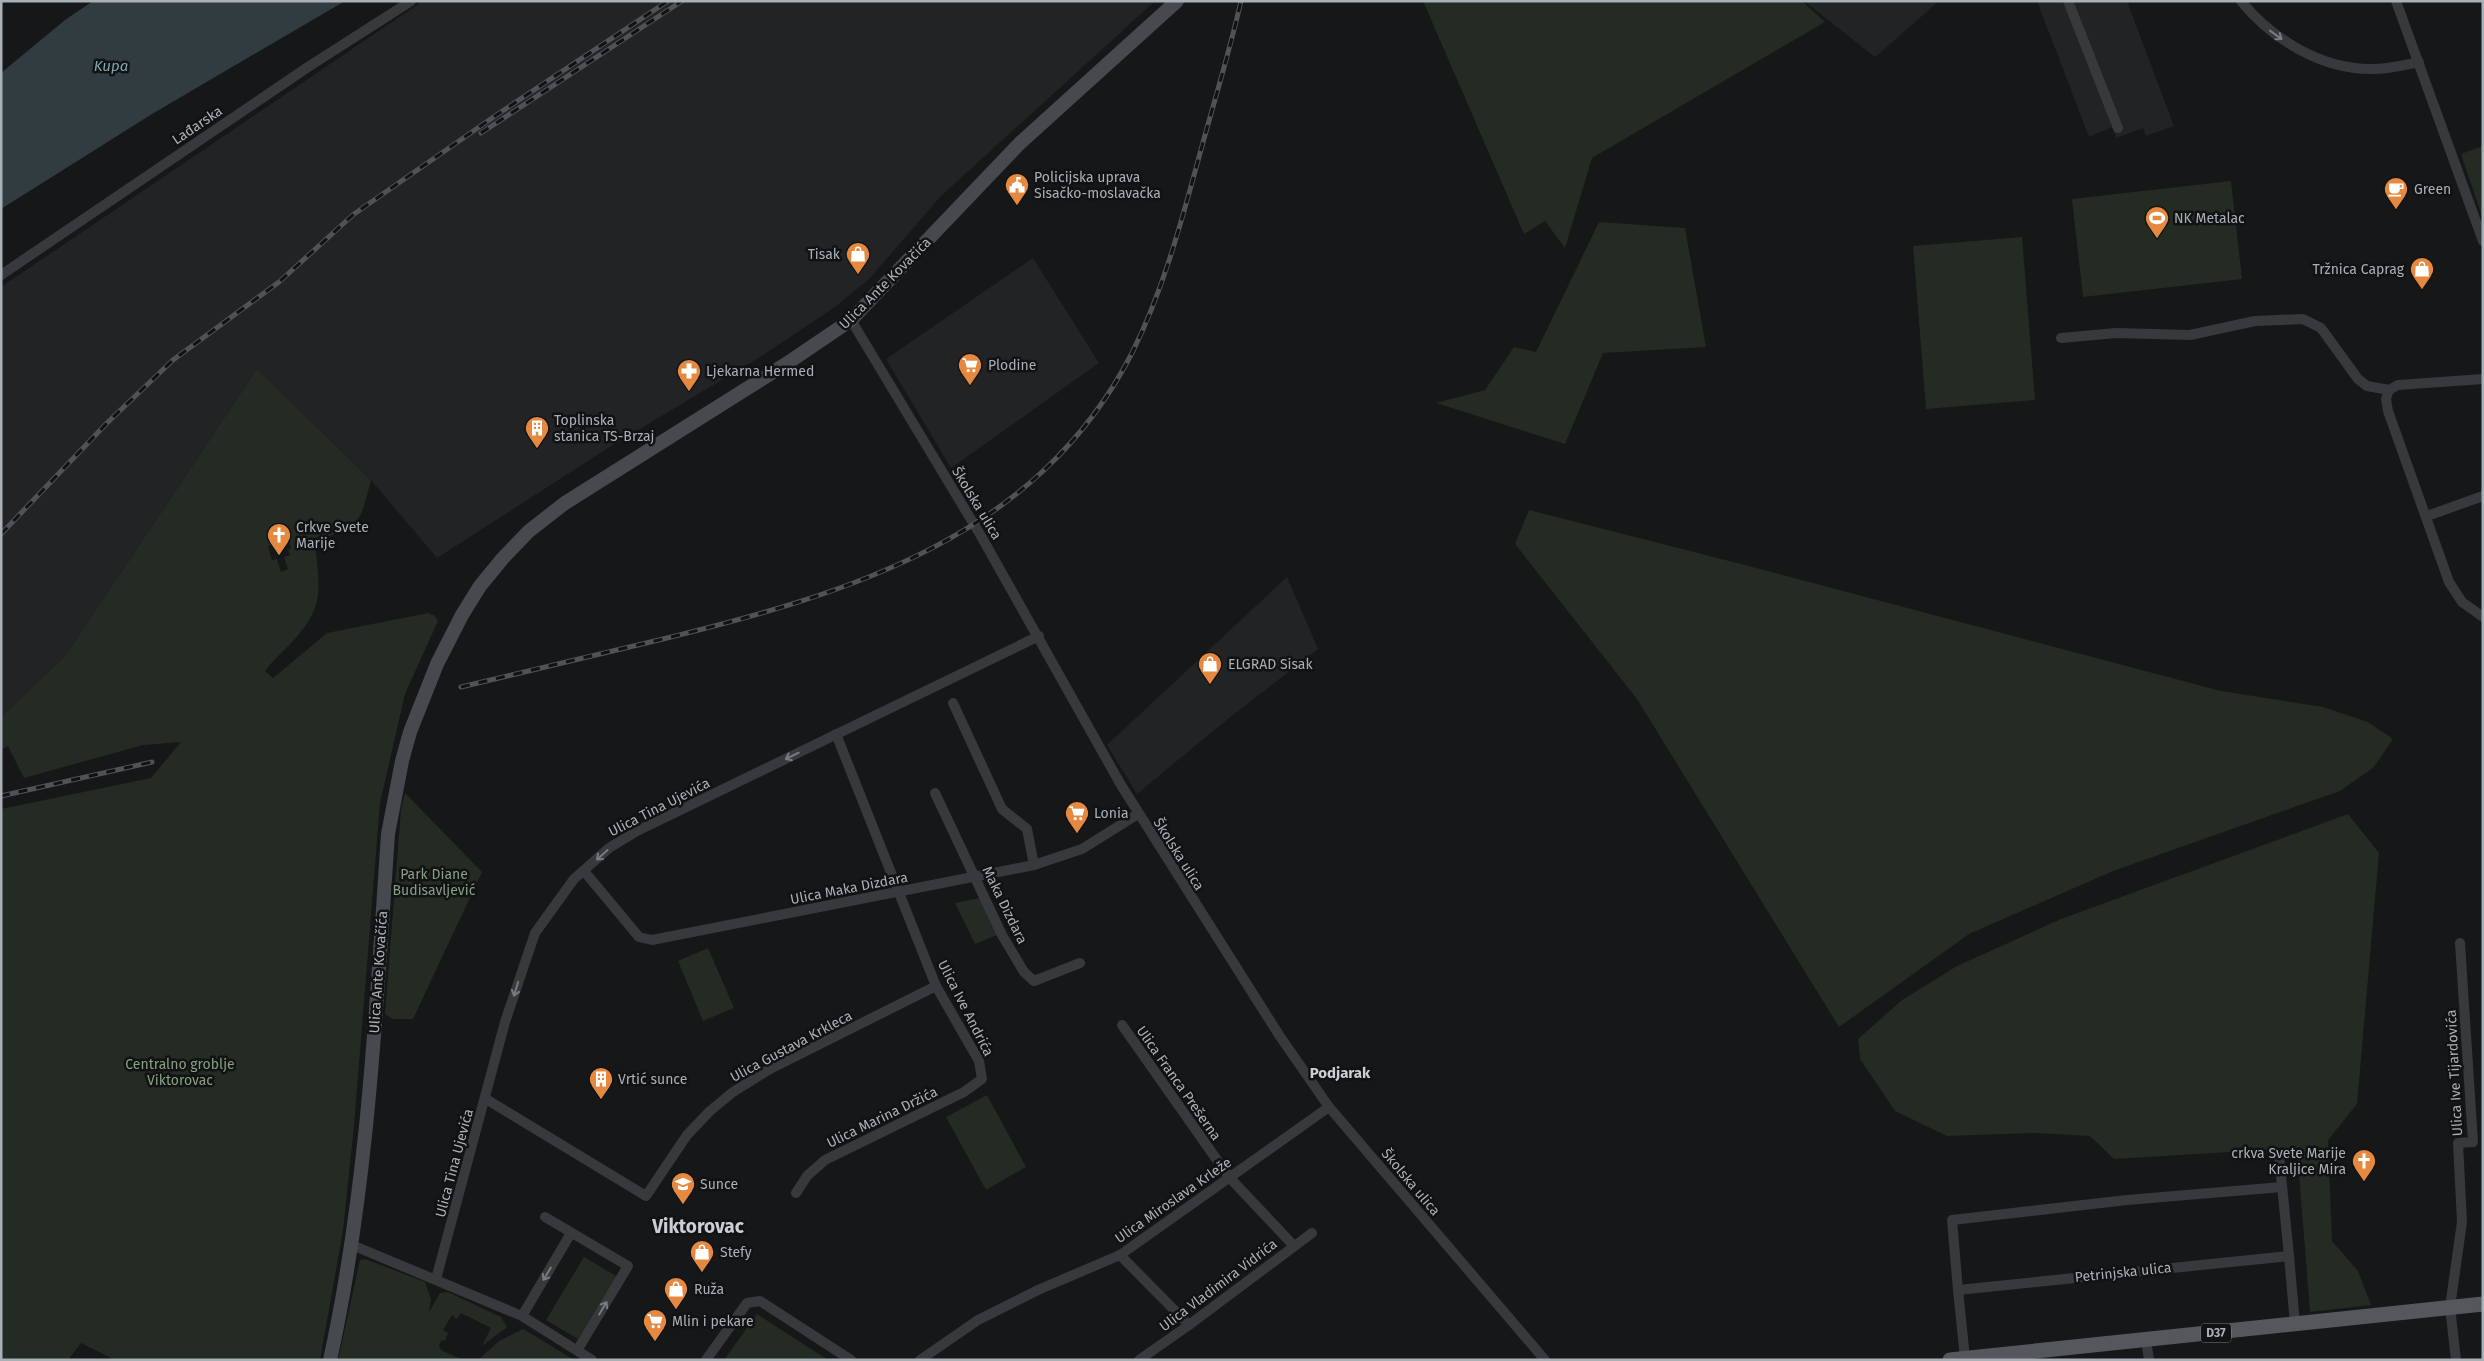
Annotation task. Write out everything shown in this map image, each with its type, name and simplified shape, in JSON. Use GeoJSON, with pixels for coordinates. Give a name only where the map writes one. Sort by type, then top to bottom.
{"type":"FeatureCollection","features":[{"type":"Feature","properties":{"kind":"main road","name":"Ulica Ante Kovačića"},"geometry":{"type":"LineString","coordinates":[[330,1360],[352,1245],[367,1119],[388,834],[394,792],[410,732],[437,664],[462,615],[480,586],[503,558],[547,516],[622,466],[837,332],[851,320],[1020,143],[1177,1]]}},
{"type":"Feature","properties":{"kind":"main road","name":"D37"},"geometry":{"type":"LineString","coordinates":[[1958,1359],[2483,1304]]}},
{"type":"Feature","properties":{"kind":"street","name":"Lađarska"},"geometry":{"type":"LineString","coordinates":[[1,275],[308,67],[411,1]]}},
{"type":"Feature","properties":{"kind":"street"},"geometry":{"type":"LineString","coordinates":[[2068,1],[2118,128]]}},
{"type":"Feature","properties":{"kind":"street"},"geometry":{"type":"LineString","coordinates":[[2241,1],[2263,25],[2288,43],[2330,62],[2374,69],[2419,62]]}},
{"type":"Feature","properties":{"kind":"street"},"geometry":{"type":"LineString","coordinates":[[2396,1],[2483,241]]}},
{"type":"Feature","properties":{"kind":"street"},"geometry":{"type":"LineString","coordinates":[[2061,338],[2122,333],[2190,335],[2255,321],[2303,319],[2321,328],[2362,383],[2367,386],[2389,390],[2398,385],[2483,379]]}},
{"type":"Feature","properties":{"kind":"street","name":"Školska ulica"},"geometry":{"type":"LineString","coordinates":[[851,320],[1039,636],[1088,730],[1138,814],[1236,969],[1329,1107],[1545,1360]]}},
{"type":"Feature","properties":{"kind":"street"},"geometry":{"type":"LineString","coordinates":[[2389,390],[2386,399],[2388,411],[2452,588],[2468,607],[2483,617]]}},
{"type":"Feature","properties":{"kind":"street"},"geometry":{"type":"LineString","coordinates":[[2427,516],[2483,496]]}},
{"type":"Feature","properties":{"kind":"street","name":"Ulica Tina Ujevića"},"geometry":{"type":"LineString","coordinates":[[436,1278],[486,1099],[505,1022],[535,933],[574,879],[609,848],[637,831],[1039,636]]}},
{"type":"Feature","properties":{"kind":"street"},"geometry":{"type":"LineString","coordinates":[[953,703],[1002,809],[1027,829],[1034,865]]}},
{"type":"Feature","properties":{"kind":"street","name":"Ulica Ive Andrića"},"geometry":{"type":"LineString","coordinates":[[836,734],[936,986],[979,1060],[982,1079],[964,1092]]}},
{"type":"Feature","properties":{"kind":"street","name":"Maka Dizdara"},"geometry":{"type":"LineString","coordinates":[[934,793],[1002,935],[1024,972],[1034,981],[1080,963]]}},
{"type":"Feature","properties":{"kind":"street","name":"Ulica Maka Dizdara"},"geometry":{"type":"LineString","coordinates":[[584,871],[634,931],[646,940],[976,878],[1034,865],[1082,849],[1138,814]]}},
{"type":"Feature","properties":{"kind":"street","name":"Ulica Ive Tijardovića"},"geometry":{"type":"LineString","coordinates":[[2450,1307],[2462,1222],[2458,1143],[2478,1141],[2460,943]]}},
{"type":"Feature","properties":{"kind":"street","name":"Ulica Gustava Krkleca"},"geometry":{"type":"LineString","coordinates":[[486,1099],[646,1196],[687,1135],[710,1111],[733,1092],[770,1069],[936,986]]}},
{"type":"Feature","properties":{"kind":"street","name":"Ulica Franca Prešerna"},"geometry":{"type":"LineString","coordinates":[[1122,1025],[1229,1177],[1294,1246]]}},
{"type":"Feature","properties":{"kind":"street","name":"Ulica Marina Držića"},"geometry":{"type":"LineString","coordinates":[[796,1193],[807,1176],[825,1160],[964,1092]]}},
{"type":"Feature","properties":{"kind":"street","name":"Ulica Miroslava Krleže"},"geometry":{"type":"LineString","coordinates":[[920,1360],[978,1320],[1038,1290],[1120,1255],[1329,1107]]}},
{"type":"Feature","properties":{"kind":"street"},"geometry":{"type":"LineString","coordinates":[[2279,1155],[2295,1324]]}},
{"type":"Feature","properties":{"kind":"street"},"geometry":{"type":"LineString","coordinates":[[1958,1359],[1958,1290],[1952,1220],[2127,1200],[2282,1186]]}},
{"type":"Feature","properties":{"kind":"street"},"geometry":{"type":"LineString","coordinates":[[545,1217],[628,1266],[578,1349]]}},
{"type":"Feature","properties":{"kind":"street"},"geometry":{"type":"LineString","coordinates":[[522,1316],[571,1233]]}},
{"type":"Feature","properties":{"kind":"street","name":"Ulica Vladimira Vidrića"},"geometry":{"type":"LineString","coordinates":[[1139,1360],[1312,1233]]}},
{"type":"Feature","properties":{"kind":"street"},"geometry":{"type":"LineString","coordinates":[[352,1245],[436,1278],[522,1316],[578,1349],[592,1360]]}},
{"type":"Feature","properties":{"kind":"street"},"geometry":{"type":"LineString","coordinates":[[1120,1255],[1189,1325]]}},
{"type":"Feature","properties":{"kind":"street","name":"Petrinjska ulica"},"geometry":{"type":"LineString","coordinates":[[1958,1290],[2289,1256]]}},
{"type":"Feature","properties":{"kind":"street"},"geometry":{"type":"LineString","coordinates":[[706,1360],[746,1303],[753,1300],[760,1301],[850,1360]]}},
{"type":"Feature","properties":{"kind":"street"},"geometry":{"type":"LineString","coordinates":[[2450,1307],[2456,1360]]}},
{"type":"Feature","properties":{"kind":"street"},"geometry":{"type":"LineString","coordinates":[[2146,1340],[2149,1360]]}},
{"type":"Feature","properties":{"kind":"shaded area"},"geometry":{"type":"Polygon","coordinates":[[[423,1],[1155,1],[941,196],[870,278],[835,307],[760,357],[613,445],[437,558],[371,480],[257,369],[66,655],[1,717],[1,287],[423,1]]]}},
{"type":"Feature","properties":{"kind":"shaded area"},"geometry":{"type":"Polygon","coordinates":[[[1804,1],[1939,1],[1875,57],[1804,1]]]}},
{"type":"Feature","properties":{"kind":"shaded area"},"geometry":{"type":"Polygon","coordinates":[[[2037,1],[2127,1],[2174,126],[2146,136],[2143,128],[2116,138],[2112,127],[2089,137],[2037,1]]]}},
{"type":"Feature","properties":{"kind":"shaded area"},"geometry":{"type":"Polygon","coordinates":[[[1033,258],[1099,363],[951,468],[886,359],[1033,258]]]}},
{"type":"Feature","properties":{"kind":"shaded area"},"geometry":{"type":"Polygon","coordinates":[[[1287,577],[1318,649],[1219,726],[1137,794],[1107,745],[1287,577]]]}},
{"type":"Feature","properties":{"kind":"green space"},"geometry":{"type":"Polygon","coordinates":[[[1423,1],[1802,1],[1825,22],[1592,158],[1565,248],[1545,221],[1524,234],[1423,1]]]}},
{"type":"Feature","properties":{"kind":"green space"},"geometry":{"type":"Polygon","coordinates":[[[2483,146],[2483,219],[2461,154],[2483,146]]]}},
{"type":"Feature","properties":{"kind":"green space","name":"NK Metalac"},"geometry":{"type":"Polygon","coordinates":[[[2231,181],[2242,279],[2083,297],[2072,199],[2231,181]]]}},
{"type":"Feature","properties":{"kind":"green space"},"geometry":{"type":"Polygon","coordinates":[[[1599,222],[1685,228],[1706,347],[1603,353],[1565,444],[1436,403],[1485,390],[1514,347],[1536,352],[1599,222]]]}},
{"type":"Feature","properties":{"kind":"green space"},"geometry":{"type":"Polygon","coordinates":[[[2022,237],[2035,400],[1926,409],[1913,246],[2022,237]]]}},
{"type":"Feature","properties":{"kind":"green space","name":"Centralno groblje Viktorovac"},"geometry":{"type":"Polygon","coordinates":[[[257,369],[371,480],[360,517],[355,523],[315,542],[319,586],[314,611],[295,639],[265,671],[273,678],[327,633],[428,613],[435,616],[438,621],[405,694],[380,803],[354,1126],[343,1231],[320,1360],[115,1360],[81,1343],[68,1360],[1,1360],[1,809],[151,778],[181,742],[143,745],[24,778],[8,746],[1,750],[1,717],[66,655],[257,369]],[[289,540],[268,546],[272,560],[277,559],[281,572],[288,569],[284,557],[290,555],[288,550],[291,548],[289,540]]]}},
{"type":"Feature","properties":{"kind":"green space"},"geometry":{"type":"Polygon","coordinates":[[[1529,510],[2221,691],[2323,707],[2368,722],[2393,739],[2374,767],[2340,791],[2113,871],[1969,934],[1839,1027],[1637,699],[1515,544],[1529,510]]]}},
{"type":"Feature","properties":{"kind":"green space","name":"Park Diane Budisavljević"},"geometry":{"type":"Polygon","coordinates":[[[405,793],[482,872],[413,1019],[393,1019],[385,1014],[401,809],[405,793]]]}},
{"type":"Feature","properties":{"kind":"green space"},"geometry":{"type":"Polygon","coordinates":[[[2348,814],[2379,853],[2357,1104],[2328,1140],[2332,1241],[2358,1271],[2371,1305],[2310,1312],[2297,1148],[2114,1159],[2090,1136],[2036,1133],[1947,1136],[1895,1111],[1860,1059],[1858,1039],[1902,1000],[1957,966],[2061,919],[2348,814]]]}},
{"type":"Feature","properties":{"kind":"green space"},"geometry":{"type":"Polygon","coordinates":[[[980,898],[997,935],[975,944],[955,903],[980,898]]]}},
{"type":"Feature","properties":{"kind":"green space"},"geometry":{"type":"Polygon","coordinates":[[[708,948],[734,1008],[703,1021],[678,961],[708,948]]]}},
{"type":"Feature","properties":{"kind":"green space"},"geometry":{"type":"Polygon","coordinates":[[[987,1095],[1026,1167],[986,1190],[946,1117],[987,1095]]]}},
{"type":"Feature","properties":{"kind":"green space"},"geometry":{"type":"Polygon","coordinates":[[[584,1257],[616,1276],[578,1339],[546,1320],[584,1257]]]}},
{"type":"Feature","properties":{"kind":"green space"},"geometry":{"type":"Polygon","coordinates":[[[365,1259],[425,1282],[431,1299],[429,1312],[440,1293],[448,1292],[501,1317],[507,1327],[482,1346],[491,1328],[461,1313],[457,1319],[452,1315],[443,1330],[448,1333],[445,1341],[442,1340],[439,1345],[441,1350],[463,1360],[338,1360],[360,1260],[365,1259]]]}},
{"type":"Feature","properties":{"kind":"green space"},"geometry":{"type":"Polygon","coordinates":[[[757,1314],[828,1360],[724,1360],[757,1314]]]}},
{"type":"Feature","properties":{"kind":"green space"},"geometry":{"type":"Polygon","coordinates":[[[523,1329],[574,1360],[478,1360],[499,1341],[523,1329]]]}},
{"type":"Feature","properties":{"kind":"water","name":"Kupa"},"geometry":{"type":"Polygon","coordinates":[[[93,1],[345,1],[152,114],[1,209],[1,73],[65,20],[93,1]]]}},
{"type":"Feature","properties":{"kind":"railway"},"geometry":{"type":"LineString","coordinates":[[1,534],[107,423],[173,360],[279,282],[354,214],[495,116],[668,1]]}},
{"type":"Feature","properties":{"kind":"railway"},"geometry":{"type":"LineString","coordinates":[[481,133],[682,1]]}},
{"type":"Feature","properties":{"kind":"railway"},"geometry":{"type":"LineString","coordinates":[[461,687],[733,621],[802,601],[869,577],[932,548],[991,513],[1045,469],[1092,417],[1132,353],[1153,306],[1178,232],[1241,1]]}},
{"type":"Feature","properties":{"kind":"railway"},"geometry":{"type":"LineString","coordinates":[[1,796],[152,762]]}},
{"type":"Feature","properties":{"kind":"place","name":"Policijska uprava Sisačko-moslavačka"},"geometry":{"type":"Point","coordinates":[1017,206]}},
{"type":"Feature","properties":{"kind":"place","name":"Green"},"geometry":{"type":"Point","coordinates":[2396,210]}},
{"type":"Feature","properties":{"kind":"place","name":"NK Metalac"},"geometry":{"type":"Point","coordinates":[2157,239]}},
{"type":"Feature","properties":{"kind":"place","name":"Tisak"},"geometry":{"type":"Point","coordinates":[858,275]}},
{"type":"Feature","properties":{"kind":"place","name":"Tržnica Caprag"},"geometry":{"type":"Point","coordinates":[2422,290]}},
{"type":"Feature","properties":{"kind":"place","name":"Plodine"},"geometry":{"type":"Point","coordinates":[970,386]}},
{"type":"Feature","properties":{"kind":"place","name":"Ljekarna Hermed"},"geometry":{"type":"Point","coordinates":[689,392]}},
{"type":"Feature","properties":{"kind":"place","name":"Toplinska stanica TS-Brzaj"},"geometry":{"type":"Point","coordinates":[537,449]}},
{"type":"Feature","properties":{"kind":"place","name":"Crkve Svete Marije"},"geometry":{"type":"Point","coordinates":[279,556]}},
{"type":"Feature","properties":{"kind":"place","name":"ELGRAD Sisak"},"geometry":{"type":"Point","coordinates":[1210,685]}},
{"type":"Feature","properties":{"kind":"place","name":"Lonia"},"geometry":{"type":"Point","coordinates":[1077,834]}},
{"type":"Feature","properties":{"kind":"place","name":"Vrtić sunce"},"geometry":{"type":"Point","coordinates":[601,1100]}},
{"type":"Feature","properties":{"kind":"place","name":"crkva Svete Marije Kraljice Mira"},"geometry":{"type":"Point","coordinates":[2364,1182]}},
{"type":"Feature","properties":{"kind":"place","name":"Sunce"},"geometry":{"type":"Point","coordinates":[683,1205]}},
{"type":"Feature","properties":{"kind":"place","name":"Stefy"},"geometry":{"type":"Point","coordinates":[702,1273]}},
{"type":"Feature","properties":{"kind":"place","name":"Ruža"},"geometry":{"type":"Point","coordinates":[676,1310]}},
{"type":"Feature","properties":{"kind":"place","name":"Mlin i pekare"},"geometry":{"type":"Point","coordinates":[655,1342]}},
{"type":"Feature","properties":{"kind":"district","name":"Podjarak"},"geometry":{"type":"Point","coordinates":[1340,1073]}},
{"type":"Feature","properties":{"kind":"district","name":"Viktorovac"},"geometry":{"type":"Point","coordinates":[698,1226]}}]}
